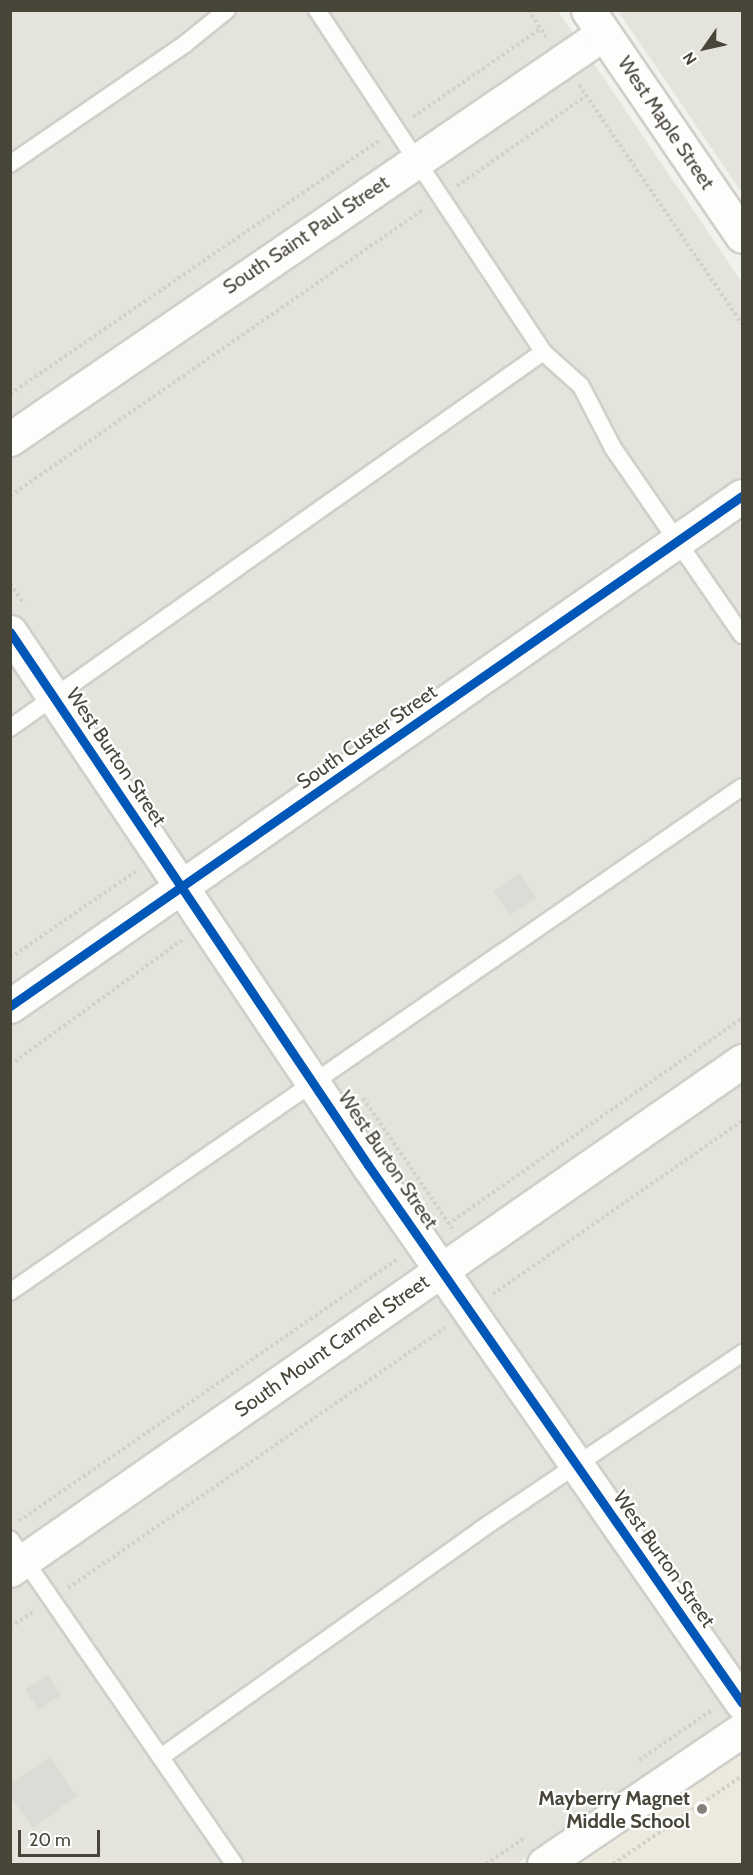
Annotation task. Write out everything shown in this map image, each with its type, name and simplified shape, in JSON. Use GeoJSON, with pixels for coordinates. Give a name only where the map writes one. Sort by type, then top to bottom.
{"type":"FeatureCollection","features":[{"type":"Feature","properties":{"kind":"street","name":"South Saint Paul Street"},"geometry":{"type":"LineString","coordinates":[[10,439],[562,61],[596,22]]}},
{"type":"Feature","properties":{"kind":"street","name":"West Maple Street"},"geometry":{"type":"LineString","coordinates":[[596,22],[739,224]]}},
{"type":"Feature","properties":{"kind":"street","name":"South Custer Street"},"geometry":{"type":"LineString","coordinates":[[10,1006],[742,496]]}},
{"type":"Feature","properties":{"kind":"street","name":"West Burton Street"},"geometry":{"type":"LineString","coordinates":[[20,622],[54,697],[313,1083],[742,1703]]}},
{"type":"Feature","properties":{"kind":"street","name":"South Mount Carmel Street"},"geometry":{"type":"LineString","coordinates":[[15,1557],[468,1251],[742,1060]]}},
{"type":"Feature","properties":{"kind":"street"},"geometry":{"type":"LineString","coordinates":[[554,1862],[742,1730]]}},
{"type":"Feature","properties":{"kind":"lane"},"geometry":{"type":"LineString","coordinates":[[10,164],[227,10]]}},
{"type":"Feature","properties":{"kind":"lane"},"geometry":{"type":"LineString","coordinates":[[317,10],[543,352],[581,386],[613,448],[742,635]]}},
{"type":"Feature","properties":{"kind":"lane"},"geometry":{"type":"LineString","coordinates":[[10,728],[543,352]]}},
{"type":"Feature","properties":{"kind":"lane"},"geometry":{"type":"LineString","coordinates":[[10,1292],[742,787]]}},
{"type":"Feature","properties":{"kind":"lane"},"geometry":{"type":"LineString","coordinates":[[160,1757],[577,1465],[742,1353]]}},
{"type":"Feature","properties":{"kind":"lane"},"geometry":{"type":"LineString","coordinates":[[15,1557],[51,1599],[234,1864]]}},
{"type":"Feature","properties":{"kind":"path"},"geometry":{"type":"LineString","coordinates":[[528,10],[742,324]]}},
{"type":"Feature","properties":{"kind":"path"},"geometry":{"type":"LineString","coordinates":[[10,394],[540,29]]}},
{"type":"Feature","properties":{"kind":"path"},"geometry":{"type":"LineString","coordinates":[[10,496],[586,96]]}},
{"type":"Feature","properties":{"kind":"path"},"geometry":{"type":"LineString","coordinates":[[10,584],[20,622]]}},
{"type":"Feature","properties":{"kind":"path"},"geometry":{"type":"LineString","coordinates":[[10,958],[160,855]]}},
{"type":"Feature","properties":{"kind":"path"},"geometry":{"type":"LineString","coordinates":[[10,1065],[206,922]]}},
{"type":"Feature","properties":{"kind":"path"},"geometry":{"type":"LineString","coordinates":[[10,1526],[742,1018]]}},
{"type":"Feature","properties":{"kind":"path"},"geometry":{"type":"LineString","coordinates":[[340,1065],[502,1302]]}},
{"type":"Feature","properties":{"kind":"path"},"geometry":{"type":"LineString","coordinates":[[10,1627],[742,1121]]}},
{"type":"Feature","properties":{"kind":"path"},"geometry":{"type":"LineString","coordinates":[[614,1864],[742,1776]]}},
{"type":"Feature","properties":{"kind":"path"},"geometry":{"type":"LineString","coordinates":[[10,1859],[14,1864]]}},
{"type":"Feature","properties":{"kind":"shaded area"},"geometry":{"type":"Polygon","coordinates":[[[11,11],[558,11],[742,282],[742,1711],[516,1864],[246,1864],[241,1858],[232,1864],[11,1864],[11,11]]]}},
{"type":"Feature","properties":{"kind":"shaded area"},"geometry":{"type":"Polygon","coordinates":[[[618,11],[742,11],[742,193],[618,11]]]}},
{"type":"Feature","properties":{"kind":"shaded area","name":"Mayberry Magnet Middle School"},"geometry":{"type":"Polygon","coordinates":[[[742,1754],[742,1864],[581,1864],[742,1754]]]}},
{"type":"Feature","properties":{"kind":"building"},"geometry":{"type":"Polygon","coordinates":[[[520,873],[536,898],[510,916],[493,890],[520,873]]]}},
{"type":"Feature","properties":{"kind":"building"},"geometry":{"type":"Polygon","coordinates":[[[48,1675],[61,1695],[38,1710],[25,1690],[48,1675]]]}},
{"type":"Feature","properties":{"kind":"building"},"geometry":{"type":"Polygon","coordinates":[[[50,1757],[77,1796],[33,1828],[10,1796],[10,1784],[50,1757]]]}},
{"type":"Feature","properties":{"kind":"cycle path"},"geometry":{"type":"LineString","coordinates":[[10,1006],[742,496]]}},
{"type":"Feature","properties":{"kind":"cycle path"},"geometry":{"type":"LineString","coordinates":[[10,632],[368,1165],[742,1703]]}},
{"type":"Feature","properties":{"kind":"place","name":"Mayberry Magnet Middle School"},"geometry":{"type":"Point","coordinates":[702,1809]}}]}
